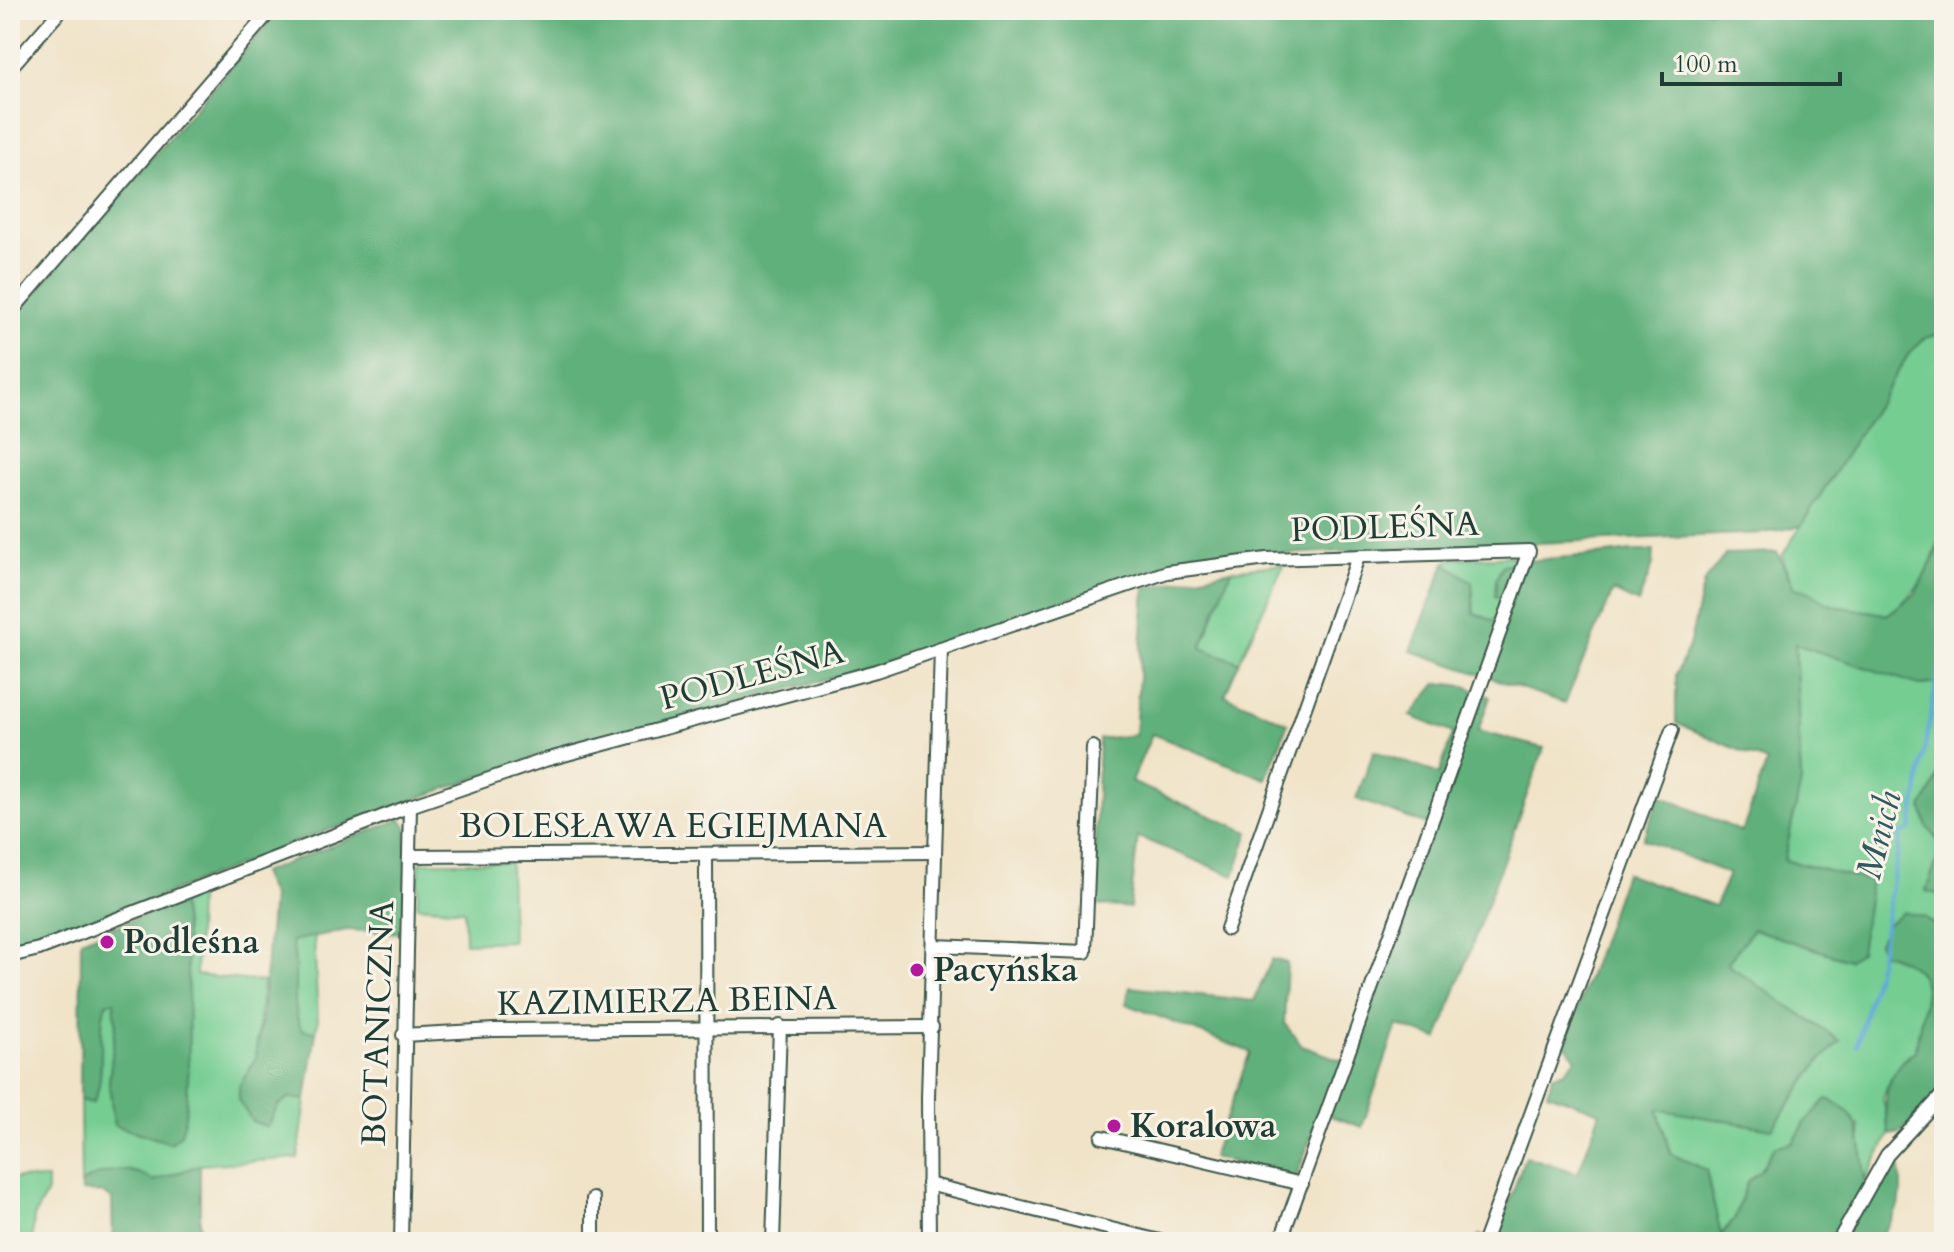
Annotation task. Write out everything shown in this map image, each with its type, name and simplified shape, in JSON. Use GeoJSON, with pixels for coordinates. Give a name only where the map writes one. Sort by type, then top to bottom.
{"type":"FeatureCollection","features":[{"type":"Feature","properties":{"kind":"street"},"geometry":{"type":"LineString","coordinates":[[10,68],[61,10]]}},
{"type":"Feature","properties":{"kind":"street"},"geometry":{"type":"LineString","coordinates":[[10,313],[271,10]]}},
{"type":"Feature","properties":{"kind":"street","name":"PODLEŚNA"},"geometry":{"type":"LineString","coordinates":[[10,956],[51,944],[410,806],[545,760],[863,675],[1167,572],[1267,559],[1529,551],[1302,1184]]}},
{"type":"Feature","properties":{"kind":"street"},"geometry":{"type":"LineString","coordinates":[[1227,929],[1358,557]]}},
{"type":"Feature","properties":{"kind":"street"},"geometry":{"type":"LineString","coordinates":[[929,1242],[941,649]]}},
{"type":"Feature","properties":{"kind":"street"},"geometry":{"type":"LineString","coordinates":[[1484,1242],[1672,730]]}},
{"type":"Feature","properties":{"kind":"street"},"geometry":{"type":"LineString","coordinates":[[935,946],[1085,952],[1093,747]]}},
{"type":"Feature","properties":{"kind":"street","name":"BOTANICZNA"},"geometry":{"type":"LineString","coordinates":[[401,1242],[403,1035],[412,856],[410,806]]}},
{"type":"Feature","properties":{"kind":"street","name":"BOLESŁAWA EGIEJMANA"},"geometry":{"type":"LineString","coordinates":[[412,856],[935,852]]}},
{"type":"Feature","properties":{"kind":"street"},"geometry":{"type":"LineString","coordinates":[[706,854],[707,1242]]}},
{"type":"Feature","properties":{"kind":"street"},"geometry":{"type":"LineString","coordinates":[[773,1242],[780,1026]]}},
{"type":"Feature","properties":{"kind":"street","name":"KAZIMIERZA BEINA"},"geometry":{"type":"LineString","coordinates":[[403,1035],[494,1030],[932,1027]]}},
{"type":"Feature","properties":{"kind":"street"},"geometry":{"type":"LineString","coordinates":[[1838,1242],[1887,1155],[1944,1093]]}},
{"type":"Feature","properties":{"kind":"street"},"geometry":{"type":"LineString","coordinates":[[1102,1137],[1302,1184],[1280,1242]]}},
{"type":"Feature","properties":{"kind":"street"},"geometry":{"type":"LineString","coordinates":[[928,1184],[1164,1242]]}},
{"type":"Feature","properties":{"kind":"street"},"geometry":{"type":"LineString","coordinates":[[593,1199],[593,1242]]}},
{"type":"Feature","properties":{"kind":"green space"},"geometry":{"type":"Polygon","coordinates":[[[280,10],[1932,10],[1944,26],[1944,332],[1923,339],[1908,355],[1801,526],[1764,533],[1281,554],[1165,565],[876,666],[541,755],[314,835],[80,928],[10,948],[10,322],[280,10]]]}},
{"type":"Feature","properties":{"kind":"green space"},"geometry":{"type":"Polygon","coordinates":[[[1944,332],[1944,538],[1939,541],[1925,575],[1914,591],[1887,615],[1835,606],[1793,588],[1782,556],[1908,355],[1923,339],[1944,332]]]}},
{"type":"Feature","properties":{"kind":"green space"},"geometry":{"type":"Polygon","coordinates":[[[1944,538],[1944,683],[1919,685],[1795,644],[1801,782],[1784,860],[1871,881],[1860,952],[1849,960],[1753,929],[1727,964],[1840,1041],[1819,1062],[1772,1129],[1657,1109],[1671,1154],[1706,1170],[1721,1235],[1735,1218],[1747,1182],[1759,1172],[1775,1146],[1793,1143],[1806,1121],[1827,1099],[1839,1104],[1854,1121],[1861,1144],[1865,1181],[1875,1186],[1890,1162],[1934,1116],[1899,1163],[1900,1197],[1885,1231],[1877,1242],[1477,1242],[1479,1235],[1497,1240],[1525,1156],[1578,1173],[1600,1112],[1548,1093],[1552,1076],[1565,1071],[1576,1059],[1565,1044],[1625,873],[1715,906],[1729,874],[1643,839],[1660,795],[1742,832],[1767,762],[1676,723],[1676,674],[1689,646],[1704,582],[1726,554],[1777,552],[1794,588],[1807,591],[1835,606],[1887,615],[1915,594],[1944,538]]]}},
{"type":"Feature","properties":{"kind":"green space"},"geometry":{"type":"Polygon","coordinates":[[[1654,551],[1653,564],[1638,603],[1613,591],[1565,703],[1411,651],[1445,563],[1472,582],[1474,613],[1504,625],[1510,602],[1495,596],[1496,579],[1503,565],[1654,551]]]}},
{"type":"Feature","properties":{"kind":"green space"},"geometry":{"type":"Polygon","coordinates":[[[1514,556],[1512,563],[1503,565],[1495,596],[1502,599],[1495,622],[1474,613],[1472,582],[1445,563],[1451,559],[1514,556]]]}},
{"type":"Feature","properties":{"kind":"green space"},"geometry":{"type":"Polygon","coordinates":[[[1284,564],[1239,662],[1201,649],[1231,570],[1284,564]]]}},
{"type":"Feature","properties":{"kind":"green space"},"geometry":{"type":"Polygon","coordinates":[[[1231,570],[1201,648],[1239,662],[1225,695],[1288,723],[1266,779],[1152,734],[1131,782],[1249,832],[1234,876],[1138,837],[1130,908],[1093,905],[1099,739],[1135,735],[1145,588],[1231,570]]]}},
{"type":"Feature","properties":{"kind":"green space"},"geometry":{"type":"Polygon","coordinates":[[[1795,643],[1919,685],[1944,683],[1944,767],[1938,774],[1927,826],[1943,846],[1926,890],[1944,896],[1944,932],[1924,917],[1883,953],[1903,960],[1915,969],[1922,978],[1925,990],[1916,1050],[1905,1058],[1890,1080],[1883,1098],[1889,1135],[1865,1181],[1859,1125],[1806,1121],[1793,1144],[1775,1146],[1759,1173],[1747,1182],[1735,1218],[1720,1236],[1706,1170],[1671,1154],[1657,1109],[1772,1129],[1819,1062],[1839,1042],[1727,964],[1753,929],[1848,960],[1784,860],[1801,782],[1795,643]]]}},
{"type":"Feature","properties":{"kind":"green space"},"geometry":{"type":"Polygon","coordinates":[[[1437,683],[1465,686],[1490,697],[1478,731],[1544,748],[1438,1039],[1397,1025],[1362,1127],[1320,1112],[1296,1178],[1212,1157],[1250,1052],[1126,1004],[1130,987],[1254,1001],[1272,959],[1287,963],[1284,1023],[1302,1046],[1349,1063],[1430,826],[1356,799],[1374,751],[1439,774],[1453,733],[1411,716],[1437,683]]]}},
{"type":"Feature","properties":{"kind":"green space"},"geometry":{"type":"Polygon","coordinates":[[[1944,767],[1944,896],[1926,891],[1942,846],[1927,826],[1922,808],[1944,767]]]}},
{"type":"Feature","properties":{"kind":"green space"},"geometry":{"type":"Polygon","coordinates":[[[401,819],[407,828],[403,933],[347,930],[291,941],[298,1020],[302,1030],[316,1032],[306,1100],[289,1098],[278,1106],[267,1127],[252,1121],[239,1101],[239,1086],[255,1060],[262,1017],[272,897],[261,873],[401,819]]]}},
{"type":"Feature","properties":{"kind":"green space"},"geometry":{"type":"Polygon","coordinates":[[[420,862],[510,862],[512,941],[465,943],[464,910],[417,906],[420,862]]]}},
{"type":"Feature","properties":{"kind":"green space"},"geometry":{"type":"Polygon","coordinates":[[[198,894],[196,975],[263,982],[255,1060],[248,1071],[239,1101],[252,1121],[289,1097],[306,1100],[298,1158],[200,1165],[154,1181],[135,1172],[118,1170],[81,1183],[80,1100],[93,1103],[97,1093],[106,1003],[115,1001],[116,1023],[109,1082],[114,1125],[171,1143],[181,1134],[188,1052],[185,939],[180,901],[198,894]]]}},
{"type":"Feature","properties":{"kind":"green space"},"geometry":{"type":"Polygon","coordinates":[[[180,901],[186,947],[189,1059],[184,1120],[180,1135],[171,1143],[114,1125],[109,1082],[116,1023],[114,1001],[106,1003],[103,1015],[97,1093],[93,1103],[80,1100],[81,940],[180,901]]]}},
{"type":"Feature","properties":{"kind":"green space"},"geometry":{"type":"Polygon","coordinates":[[[1902,912],[1924,917],[1944,932],[1944,1087],[1900,1133],[1889,1135],[1886,1109],[1888,1088],[1897,1068],[1916,1050],[1925,989],[1915,969],[1903,960],[1883,953],[1878,943],[1887,925],[1902,912]]]}},
{"type":"Feature","properties":{"kind":"green space"},"geometry":{"type":"Polygon","coordinates":[[[314,935],[316,1032],[302,1030],[296,1019],[290,941],[314,935]]]}},
{"type":"Feature","properties":{"kind":"green space"},"geometry":{"type":"Polygon","coordinates":[[[200,1165],[200,1242],[113,1242],[112,1199],[103,1193],[82,1191],[81,1183],[118,1170],[135,1172],[154,1181],[200,1165]]]}},
{"type":"Feature","properties":{"kind":"green space"},"geometry":{"type":"Polygon","coordinates":[[[10,1178],[47,1179],[47,1192],[34,1217],[32,1242],[10,1242],[10,1178]]]}},
{"type":"Feature","properties":{"kind":"green space"},"geometry":{"type":"Polygon","coordinates":[[[531,1236],[579,1237],[579,1242],[521,1242],[531,1236]]]}},
{"type":"Feature","properties":{"kind":"waterway","name":"Mnich"},"geometry":{"type":"LineString","coordinates":[[1857,1045],[1879,962],[1901,834],[1911,830],[1944,637]]}},
{"type":"Feature","properties":{"kind":"place","name":"Podleśna"},"geometry":{"type":"Point","coordinates":[107,942]}},
{"type":"Feature","properties":{"kind":"place","name":"Pacyńska"},"geometry":{"type":"Point","coordinates":[917,970]}},
{"type":"Feature","properties":{"kind":"place","name":"Koralowa"},"geometry":{"type":"Point","coordinates":[1114,1126]}}]}
